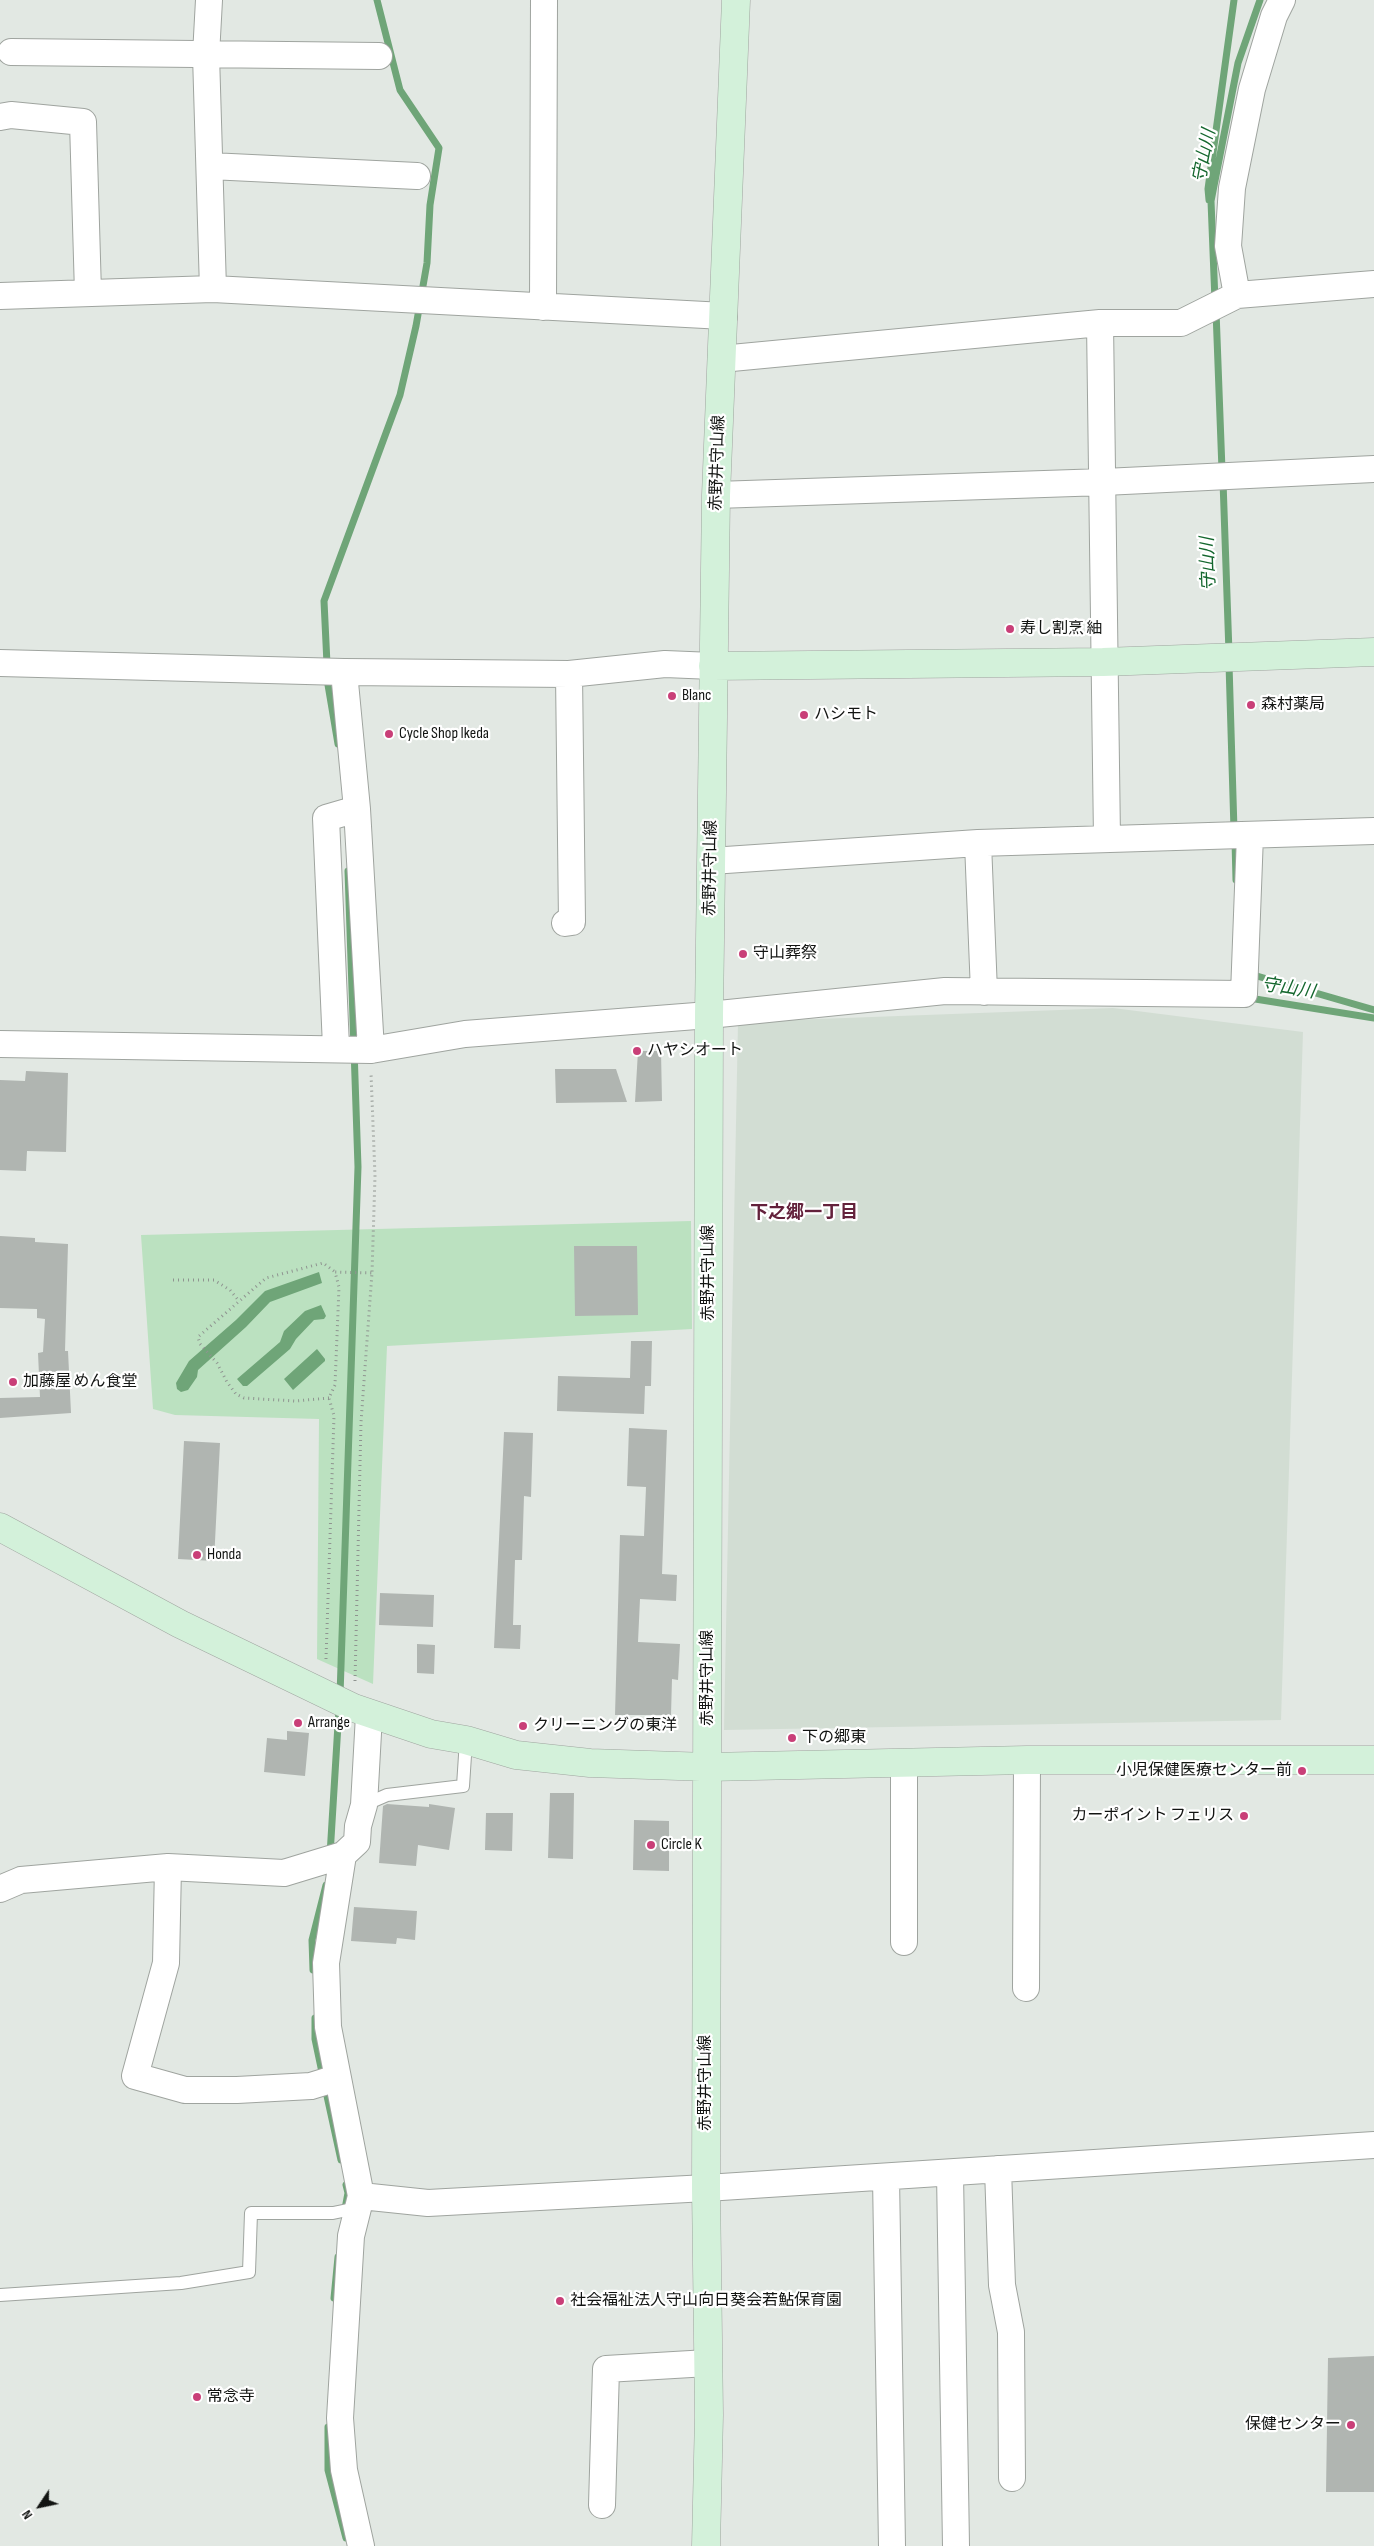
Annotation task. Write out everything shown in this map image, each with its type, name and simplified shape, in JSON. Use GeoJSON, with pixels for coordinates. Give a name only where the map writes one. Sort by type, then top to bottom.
{"type":"FeatureCollection","features":[{"type":"Feature","properties":{"kind":"main road","name":"赤野井守山線"},"geometry":{"type":"LineString","coordinates":[[706,2546],[708,2363],[706,2188],[709,1015],[713,666],[716,495],[736,0]]}},
{"type":"Feature","properties":{"kind":"main road"},"geometry":{"type":"LineString","coordinates":[[713,666],[1103,662],[1374,652]]}},
{"type":"Feature","properties":{"kind":"main road"},"geometry":{"type":"LineString","coordinates":[[0,1527],[180,1624],[361,1711],[431,1734],[466,1740],[516,1755],[559,1760],[708,1767],[1027,1760],[1374,1760]]}},
{"type":"Feature","properties":{"kind":"street"},"geometry":{"type":"LineString","coordinates":[[209,0],[206,56],[213,289]]}},
{"type":"Feature","properties":{"kind":"street"},"geometry":{"type":"LineString","coordinates":[[543,307],[544,0]]}},
{"type":"Feature","properties":{"kind":"street"},"geometry":{"type":"LineString","coordinates":[[1237,295],[1228,246],[1232,188],[1252,89],[1274,16],[1282,0]]}},
{"type":"Feature","properties":{"kind":"street"},"geometry":{"type":"LineString","coordinates":[[11,52],[206,56],[379,56]]}},
{"type":"Feature","properties":{"kind":"street"},"geometry":{"type":"LineString","coordinates":[[0,117],[11,115],[83,122],[88,293]]}},
{"type":"Feature","properties":{"kind":"street"},"geometry":{"type":"LineString","coordinates":[[210,166],[417,176]]}},
{"type":"Feature","properties":{"kind":"street"},"geometry":{"type":"LineString","coordinates":[[721,359],[1100,323],[1181,323],[1237,295],[1374,284]]}},
{"type":"Feature","properties":{"kind":"street"},"geometry":{"type":"LineString","coordinates":[[0,296],[213,289],[724,316]]}},
{"type":"Feature","properties":{"kind":"street"},"geometry":{"type":"LineString","coordinates":[[1100,323],[1104,482],[1103,662],[1107,839]]}},
{"type":"Feature","properties":{"kind":"street"},"geometry":{"type":"LineString","coordinates":[[716,495],[1104,482],[1374,469]]}},
{"type":"Feature","properties":{"kind":"street"},"geometry":{"type":"LineString","coordinates":[[0,663],[344,672],[569,674],[665,664],[713,666]]}},
{"type":"Feature","properties":{"kind":"street"},"geometry":{"type":"LineString","coordinates":[[344,672],[356,809],[371,1050]]}},
{"type":"Feature","properties":{"kind":"street"},"geometry":{"type":"LineString","coordinates":[[565,922],[572,922],[569,674]]}},
{"type":"Feature","properties":{"kind":"street"},"geometry":{"type":"LineString","coordinates":[[336,1048],[326,818],[356,809]]}},
{"type":"Feature","properties":{"kind":"street"},"geometry":{"type":"LineString","coordinates":[[711,861],[978,843],[1374,831]]}},
{"type":"Feature","properties":{"kind":"street"},"geometry":{"type":"LineString","coordinates":[[0,1044],[371,1050],[465,1034],[709,1015],[945,991],[1244,994],[1250,835]]}},
{"type":"Feature","properties":{"kind":"street"},"geometry":{"type":"LineString","coordinates":[[978,843],[984,992]]}},
{"type":"Feature","properties":{"kind":"street"},"geometry":{"type":"LineString","coordinates":[[331,914],[361,911]]}},
{"type":"Feature","properties":{"kind":"street"},"geometry":{"type":"LineString","coordinates":[[0,1888],[21,1880],[168,1867],[284,1873],[334,1858],[357,1842],[358,1826],[364,1805],[361,1711]]}},
{"type":"Feature","properties":{"kind":"street"},"geometry":{"type":"LineString","coordinates":[[1026,1988],[1027,1760]]}},
{"type":"Feature","properties":{"kind":"street"},"geometry":{"type":"LineString","coordinates":[[904,1763],[904,1942]]}},
{"type":"Feature","properties":{"kind":"street"},"geometry":{"type":"LineString","coordinates":[[334,1858],[326,1963],[328,2027],[326,2081],[351,2206],[351,2236],[340,2418],[344,2470],[361,2546]]}},
{"type":"Feature","properties":{"kind":"street"},"geometry":{"type":"LineString","coordinates":[[168,1867],[166,1964],[135,2076],[185,2090],[237,2090],[326,2081]]}},
{"type":"Feature","properties":{"kind":"street"},"geometry":{"type":"LineString","coordinates":[[351,2206],[706,2188],[1374,2145]]}},
{"type":"Feature","properties":{"kind":"street"},"geometry":{"type":"LineString","coordinates":[[998,2169],[1002,2285],[1012,2332],[1012,2478]]}},
{"type":"Feature","properties":{"kind":"street"},"geometry":{"type":"LineString","coordinates":[[950,2173],[956,2546]]}},
{"type":"Feature","properties":{"kind":"street"},"geometry":{"type":"LineString","coordinates":[[886,2177],[892,2546]]}},
{"type":"Feature","properties":{"kind":"street"},"geometry":{"type":"LineString","coordinates":[[602,2505],[606,2369],[708,2363]]}},
{"type":"Feature","properties":{"kind":"lane"},"geometry":{"type":"LineString","coordinates":[[364,1805],[386,1795],[463,1786],[466,1740]]}},
{"type":"Feature","properties":{"kind":"lane"},"geometry":{"type":"LineString","coordinates":[[0,2294],[181,2283],[250,2272],[250,2213],[351,2206]]}},
{"type":"Feature","properties":{"kind":"path"},"geometry":{"type":"LineString","coordinates":[[361,1711],[361,1422],[372,1273],[375,1176],[371,1050]]}},
{"type":"Feature","properties":{"kind":"path"},"geometry":{"type":"LineString","coordinates":[[326,1659],[334,1416],[329,1398],[335,1385],[339,1287],[334,1272],[323,1263],[266,1278],[198,1337],[200,1344],[217,1363],[236,1394],[244,1398],[295,1401],[329,1398]]}},
{"type":"Feature","properties":{"kind":"path"},"geometry":{"type":"LineString","coordinates":[[334,1272],[372,1273]]}},
{"type":"Feature","properties":{"kind":"path"},"geometry":{"type":"LineString","coordinates":[[173,1280],[214,1280],[230,1290],[240,1301]]}},
{"type":"Feature","properties":{"kind":"shaded area"},"geometry":{"type":"Polygon","coordinates":[[[1113,1008],[1303,1032],[1281,1720],[724,1730],[738,1022],[1113,1008]]]}},
{"type":"Feature","properties":{"kind":"shaded area"},"geometry":{"type":"Polygon","coordinates":[[[691,1221],[692,1329],[387,1346],[373,1684],[317,1659],[319,1419],[175,1415],[153,1409],[141,1235],[691,1221]]]}},
{"type":"Feature","properties":{"kind":"shaded area"},"geometry":{"type":"Polygon","coordinates":[[[319,1272],[322,1283],[270,1302],[246,1327],[198,1370],[197,1377],[188,1390],[181,1392],[177,1389],[176,1383],[189,1361],[236,1320],[265,1291],[319,1272]]]}},
{"type":"Feature","properties":{"kind":"shaded area"},"geometry":{"type":"Polygon","coordinates":[[[321,1305],[326,1316],[324,1319],[314,1320],[296,1339],[290,1349],[247,1386],[243,1386],[237,1379],[280,1342],[284,1331],[305,1311],[321,1305]]]}},
{"type":"Feature","properties":{"kind":"shaded area"},"geometry":{"type":"Polygon","coordinates":[[[317,1349],[325,1361],[293,1390],[284,1379],[317,1349]]]}},
{"type":"Feature","properties":{"kind":"building"},"geometry":{"type":"Polygon","coordinates":[[[638,1051],[661,1051],[662,1101],[635,1102],[638,1051]]]}},
{"type":"Feature","properties":{"kind":"building"},"geometry":{"type":"Polygon","coordinates":[[[555,1069],[616,1069],[627,1102],[556,1103],[555,1069]]]}},
{"type":"Feature","properties":{"kind":"building"},"geometry":{"type":"Polygon","coordinates":[[[26,1071],[68,1073],[66,1152],[27,1151],[26,1171],[0,1170],[0,1080],[25,1081],[26,1071]]]}},
{"type":"Feature","properties":{"kind":"building"},"geometry":{"type":"Polygon","coordinates":[[[0,1236],[35,1238],[35,1242],[68,1244],[65,1351],[68,1351],[71,1413],[0,1418],[0,1398],[40,1397],[38,1353],[43,1352],[45,1319],[37,1318],[37,1309],[0,1308],[0,1236]]]}},
{"type":"Feature","properties":{"kind":"building"},"geometry":{"type":"Polygon","coordinates":[[[574,1246],[637,1246],[638,1315],[575,1316],[574,1246]]]}},
{"type":"Feature","properties":{"kind":"building"},"geometry":{"type":"Polygon","coordinates":[[[631,1341],[652,1341],[651,1386],[645,1386],[644,1414],[557,1411],[558,1376],[630,1378],[631,1341]]]}},
{"type":"Feature","properties":{"kind":"building"},"geometry":{"type":"Polygon","coordinates":[[[629,1428],[667,1430],[662,1574],[677,1575],[676,1601],[640,1599],[638,1642],[680,1644],[678,1680],[672,1679],[671,1715],[615,1715],[620,1535],[644,1536],[646,1487],[627,1486],[629,1428]]]}},
{"type":"Feature","properties":{"kind":"building"},"geometry":{"type":"Polygon","coordinates":[[[504,1432],[533,1433],[531,1497],[524,1496],[522,1560],[515,1560],[513,1625],[521,1625],[520,1649],[494,1648],[504,1432]]]}},
{"type":"Feature","properties":{"kind":"building"},"geometry":{"type":"Polygon","coordinates":[[[184,1441],[220,1443],[214,1561],[178,1559],[184,1441]]]}},
{"type":"Feature","properties":{"kind":"building"},"geometry":{"type":"Polygon","coordinates":[[[380,1593],[434,1595],[433,1627],[379,1625],[380,1593]]]}},
{"type":"Feature","properties":{"kind":"building"},"geometry":{"type":"Polygon","coordinates":[[[417,1644],[435,1645],[434,1674],[417,1673],[417,1644]]]}},
{"type":"Feature","properties":{"kind":"building"},"geometry":{"type":"Polygon","coordinates":[[[287,1731],[309,1733],[305,1776],[264,1772],[267,1738],[287,1740],[287,1731]]]}},
{"type":"Feature","properties":{"kind":"building"},"geometry":{"type":"Polygon","coordinates":[[[550,1793],[574,1793],[573,1859],[548,1858],[550,1793]]]}},
{"type":"Feature","properties":{"kind":"building"},"geometry":{"type":"Polygon","coordinates":[[[387,1804],[429,1807],[429,1804],[455,1808],[449,1850],[418,1845],[416,1866],[379,1863],[383,1806],[387,1804]]]}},
{"type":"Feature","properties":{"kind":"building"},"geometry":{"type":"Polygon","coordinates":[[[486,1813],[513,1813],[512,1851],[485,1850],[486,1813]]]}},
{"type":"Feature","properties":{"kind":"building","name":"Circle K"},"geometry":{"type":"Polygon","coordinates":[[[634,1820],[669,1821],[669,1871],[633,1870],[634,1820]]]}},
{"type":"Feature","properties":{"kind":"building"},"geometry":{"type":"Polygon","coordinates":[[[354,1907],[417,1911],[415,1940],[397,1938],[396,1944],[351,1941],[354,1907]]]}},
{"type":"Feature","properties":{"kind":"building","name":"保健センター"},"geometry":{"type":"Polygon","coordinates":[[[1374,2356],[1374,2492],[1326,2492],[1328,2358],[1374,2356]]]}},
{"type":"Feature","properties":{"kind":"waterway"},"geometry":{"type":"LineString","coordinates":[[338,744],[328,685],[324,601],[400,395],[416,326],[427,263],[430,205],[439,148],[400,90],[377,0]]}},
{"type":"Feature","properties":{"kind":"waterway"},"geometry":{"type":"LineString","coordinates":[[1209,200],[1208,189],[1234,0]]}},
{"type":"Feature","properties":{"kind":"waterway","name":"守山川"},"geometry":{"type":"LineString","coordinates":[[1215,301],[1211,201],[1238,63],[1260,0]]}},
{"type":"Feature","properties":{"kind":"waterway","name":"守山川"},"geometry":{"type":"LineString","coordinates":[[1216,311],[1222,470]]}},
{"type":"Feature","properties":{"kind":"waterway","name":"守山川"},"geometry":{"type":"LineString","coordinates":[[1223,481],[1229,653]]}},
{"type":"Feature","properties":{"kind":"waterway","name":"守山川"},"geometry":{"type":"LineString","coordinates":[[1229,664],[1234,830]]}},
{"type":"Feature","properties":{"kind":"waterway","name":"守山川"},"geometry":{"type":"LineString","coordinates":[[1235,841],[1236,880]]}},
{"type":"Feature","properties":{"kind":"waterway"},"geometry":{"type":"LineString","coordinates":[[340,1695],[358,1167],[348,871]]}},
{"type":"Feature","properties":{"kind":"waterway"},"geometry":{"type":"LineString","coordinates":[[1250,974],[1374,1010]]}},
{"type":"Feature","properties":{"kind":"waterway","name":"守山川"},"geometry":{"type":"LineString","coordinates":[[1249,998],[1374,1018]]}},
{"type":"Feature","properties":{"kind":"waterway"},"geometry":{"type":"LineString","coordinates":[[330,1855],[339,1708]]}},
{"type":"Feature","properties":{"kind":"waterway"},"geometry":{"type":"LineString","coordinates":[[313,1970],[312,1940],[326,1885]]}},
{"type":"Feature","properties":{"kind":"waterway"},"geometry":{"type":"LineString","coordinates":[[315,2018],[315,2039],[323,2077]]}},
{"type":"Feature","properties":{"kind":"waterway"},"geometry":{"type":"LineString","coordinates":[[325,2087],[341,2160]]}},
{"type":"Feature","properties":{"kind":"waterway"},"geometry":{"type":"LineString","coordinates":[[345,2209],[348,2193],[346,2185]]}},
{"type":"Feature","properties":{"kind":"waterway"},"geometry":{"type":"LineString","coordinates":[[334,2298],[338,2257]]}},
{"type":"Feature","properties":{"kind":"waterway"},"geometry":{"type":"LineString","coordinates":[[328,2427],[328,2470],[346,2538]]}},
{"type":"Feature","properties":{"kind":"place","name":"寿し割烹 紬"},"geometry":{"type":"Point","coordinates":[1010,629]}},
{"type":"Feature","properties":{"kind":"place","name":"Blanc"},"geometry":{"type":"Point","coordinates":[672,696]}},
{"type":"Feature","properties":{"kind":"place","name":"森村薬局"},"geometry":{"type":"Point","coordinates":[1251,705]}},
{"type":"Feature","properties":{"kind":"place","name":"ハシモト"},"geometry":{"type":"Point","coordinates":[804,715]}},
{"type":"Feature","properties":{"kind":"place","name":"Cycle Shop Ikeda"},"geometry":{"type":"Point","coordinates":[389,734]}},
{"type":"Feature","properties":{"kind":"place","name":"守山葬祭"},"geometry":{"type":"Point","coordinates":[743,954]}},
{"type":"Feature","properties":{"kind":"place","name":"ハヤシオート"},"geometry":{"type":"Point","coordinates":[637,1051]}},
{"type":"Feature","properties":{"kind":"place","name":"加藤屋 めん食堂"},"geometry":{"type":"Point","coordinates":[13,1382]}},
{"type":"Feature","properties":{"kind":"place","name":"Honda"},"geometry":{"type":"Point","coordinates":[197,1555]}},
{"type":"Feature","properties":{"kind":"place","name":"Arrange"},"geometry":{"type":"Point","coordinates":[298,1723]}},
{"type":"Feature","properties":{"kind":"place","name":"クリーニングの東洋"},"geometry":{"type":"Point","coordinates":[523,1726]}},
{"type":"Feature","properties":{"kind":"place","name":"下の郷東"},"geometry":{"type":"Point","coordinates":[792,1738]}},
{"type":"Feature","properties":{"kind":"place","name":"小児保健医療センター前"},"geometry":{"type":"Point","coordinates":[1302,1771]}},
{"type":"Feature","properties":{"kind":"place","name":"カーポイント フェリス"},"geometry":{"type":"Point","coordinates":[1244,1816]}},
{"type":"Feature","properties":{"kind":"place","name":"Circle K"},"geometry":{"type":"Point","coordinates":[651,1845]}},
{"type":"Feature","properties":{"kind":"place","name":"社会福祉法人守山向日葵会若鮎保育園"},"geometry":{"type":"Point","coordinates":[560,2301]}},
{"type":"Feature","properties":{"kind":"place","name":"常念寺"},"geometry":{"type":"Point","coordinates":[197,2397]}},
{"type":"Feature","properties":{"kind":"place","name":"保健センター"},"geometry":{"type":"Point","coordinates":[1351,2425]}},
{"type":"Feature","properties":{"kind":"district","name":"下之郷一丁目"},"geometry":{"type":"Point","coordinates":[804,1213]}}]}
